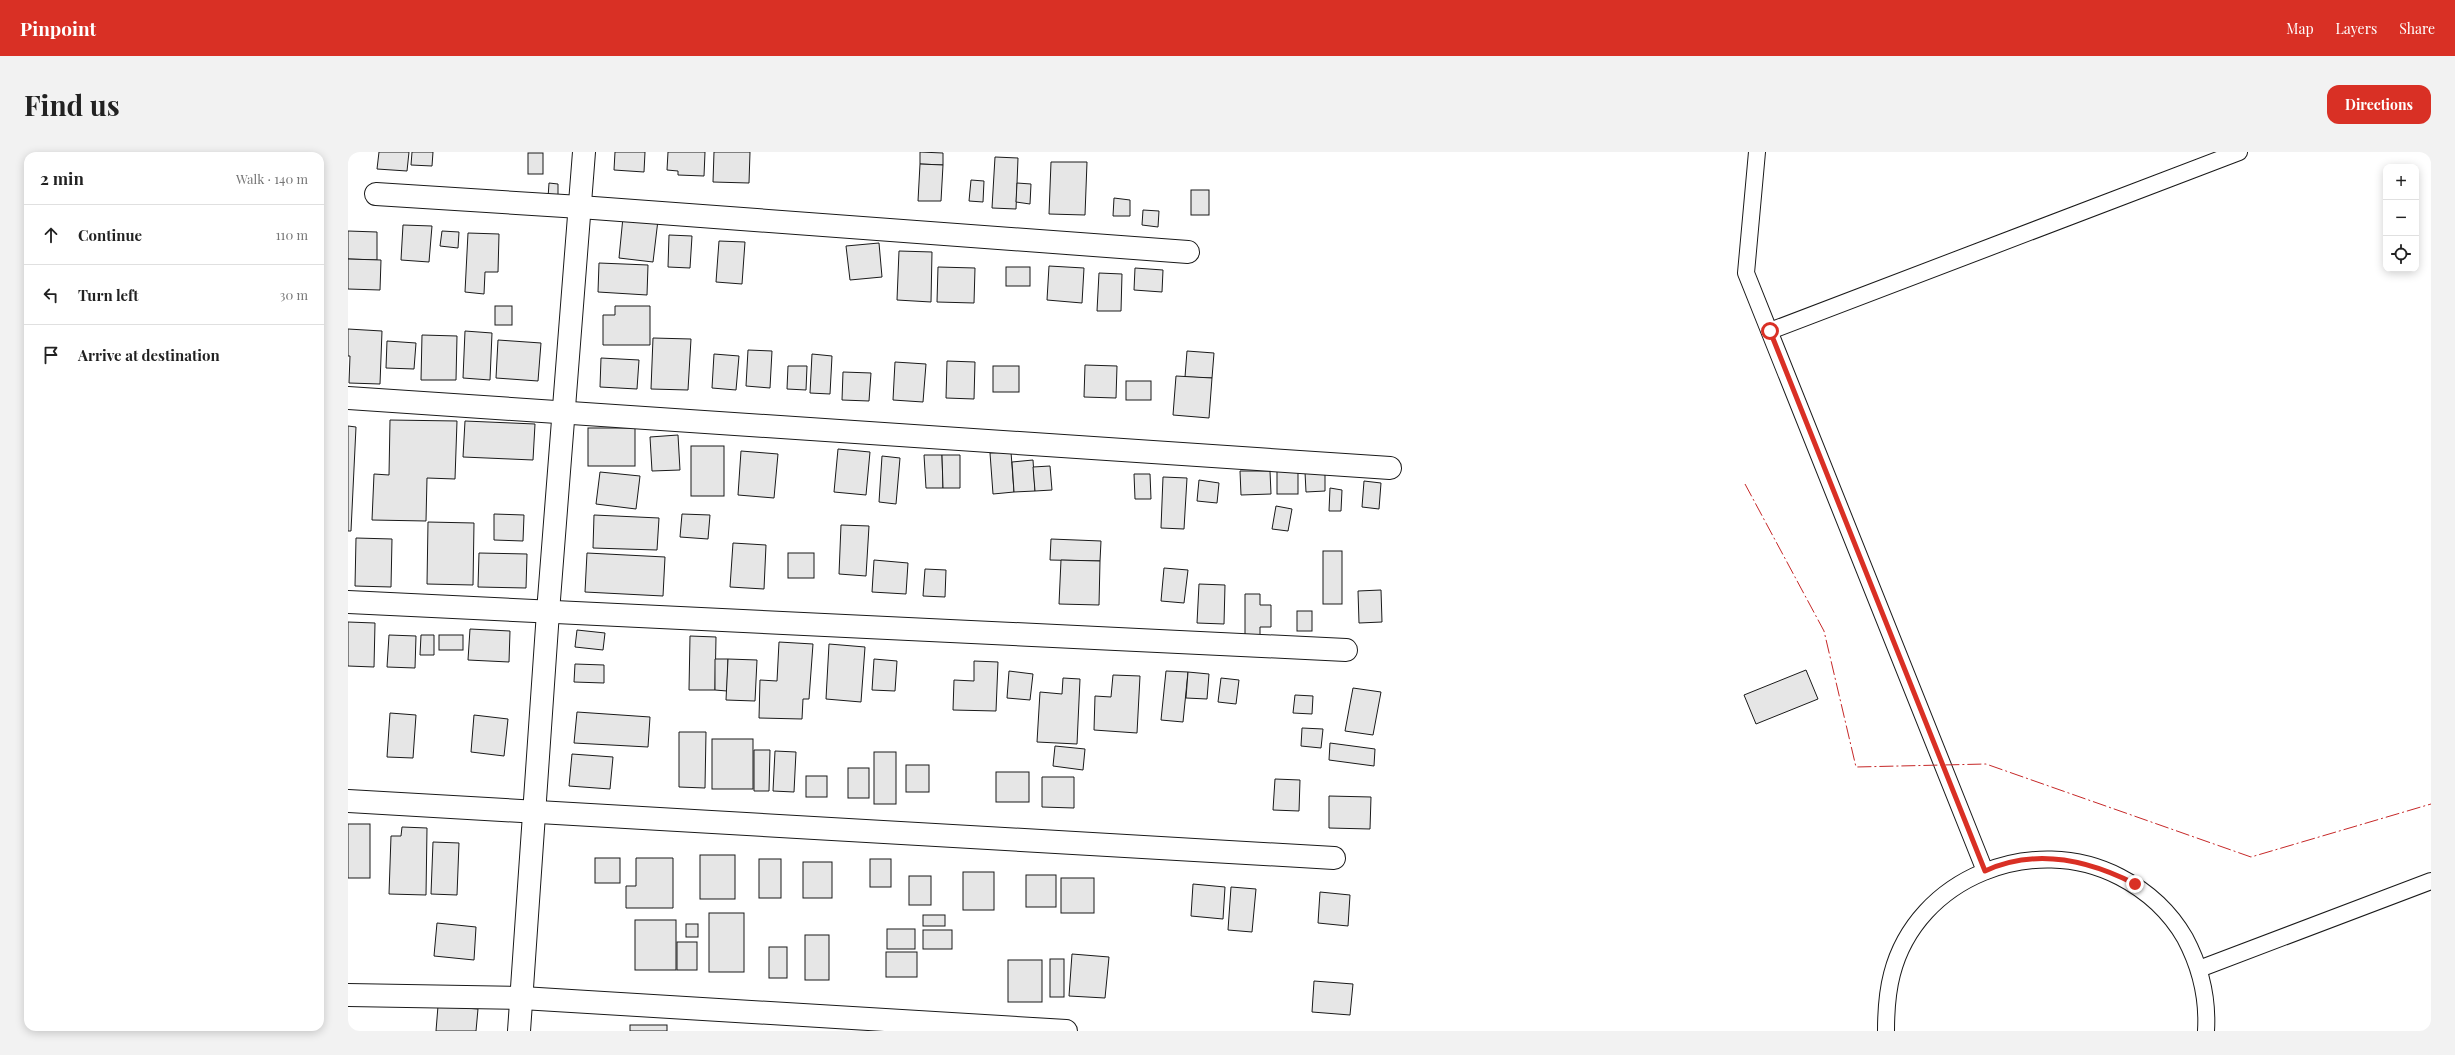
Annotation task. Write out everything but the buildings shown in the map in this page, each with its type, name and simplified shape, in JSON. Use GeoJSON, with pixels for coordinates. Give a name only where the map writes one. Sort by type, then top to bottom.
{"type":"FeatureCollection","features":[{"type":"Feature","properties":{"kind":"street"},"geometry":{"type":"LineString","coordinates":[[520,1031],[536,812],[548,612],[584,152]]}},
{"type":"Feature","properties":{"kind":"street"},"geometry":{"type":"LineString","coordinates":[[376,194],[580,207],[1188,252]]}},
{"type":"Feature","properties":{"kind":"street"},"geometry":{"type":"LineString","coordinates":[[348,398],[564,411],[1390,468]]}},
{"type":"Feature","properties":{"kind":"street"},"geometry":{"type":"LineString","coordinates":[[348,602],[1346,650]]}},
{"type":"Feature","properties":{"kind":"street"},"geometry":{"type":"LineString","coordinates":[[348,800],[1334,858]]}},
{"type":"Feature","properties":{"kind":"street"},"geometry":{"type":"LineString","coordinates":[[348,995],[522,998],[1066,1031]]}},
{"type":"Feature","properties":{"kind":"lane"},"geometry":{"type":"LineString","coordinates":[[1757,152],[1746,273],[1985,871]]}},
{"type":"Feature","properties":{"kind":"lane"},"geometry":{"type":"LineString","coordinates":[[1770,331],[2238,152]]}},
{"type":"Feature","properties":{"kind":"lane"},"geometry":{"type":"LineString","coordinates":[[1886,1031],[1886,1002],[1892,973],[1902,947],[1918,922],[1937,901],[1960,883],[1985,871],[2015,862],[2046,858],[2077,861],[2107,870],[2135,884],[2159,904],[2179,927],[2194,954],[2205,992],[2206,1031]]}},
{"type":"Feature","properties":{"kind":"lane"},"geometry":{"type":"LineString","coordinates":[[2199,969],[2431,881]]}},
{"type":"Feature","properties":{"kind":"power"},"geometry":{"type":"LineString","coordinates":[[1745,484],[1824,631],[1856,767],[1986,764],[2251,857],[2431,804]]}},
{"type":"Feature","properties":{"kind":"route"},"geometry":{"type":"LineString","coordinates":[[1770,331],[1985,871],[2015,862],[2046,858],[2077,861],[2107,870],[2135,884]]}}]}
